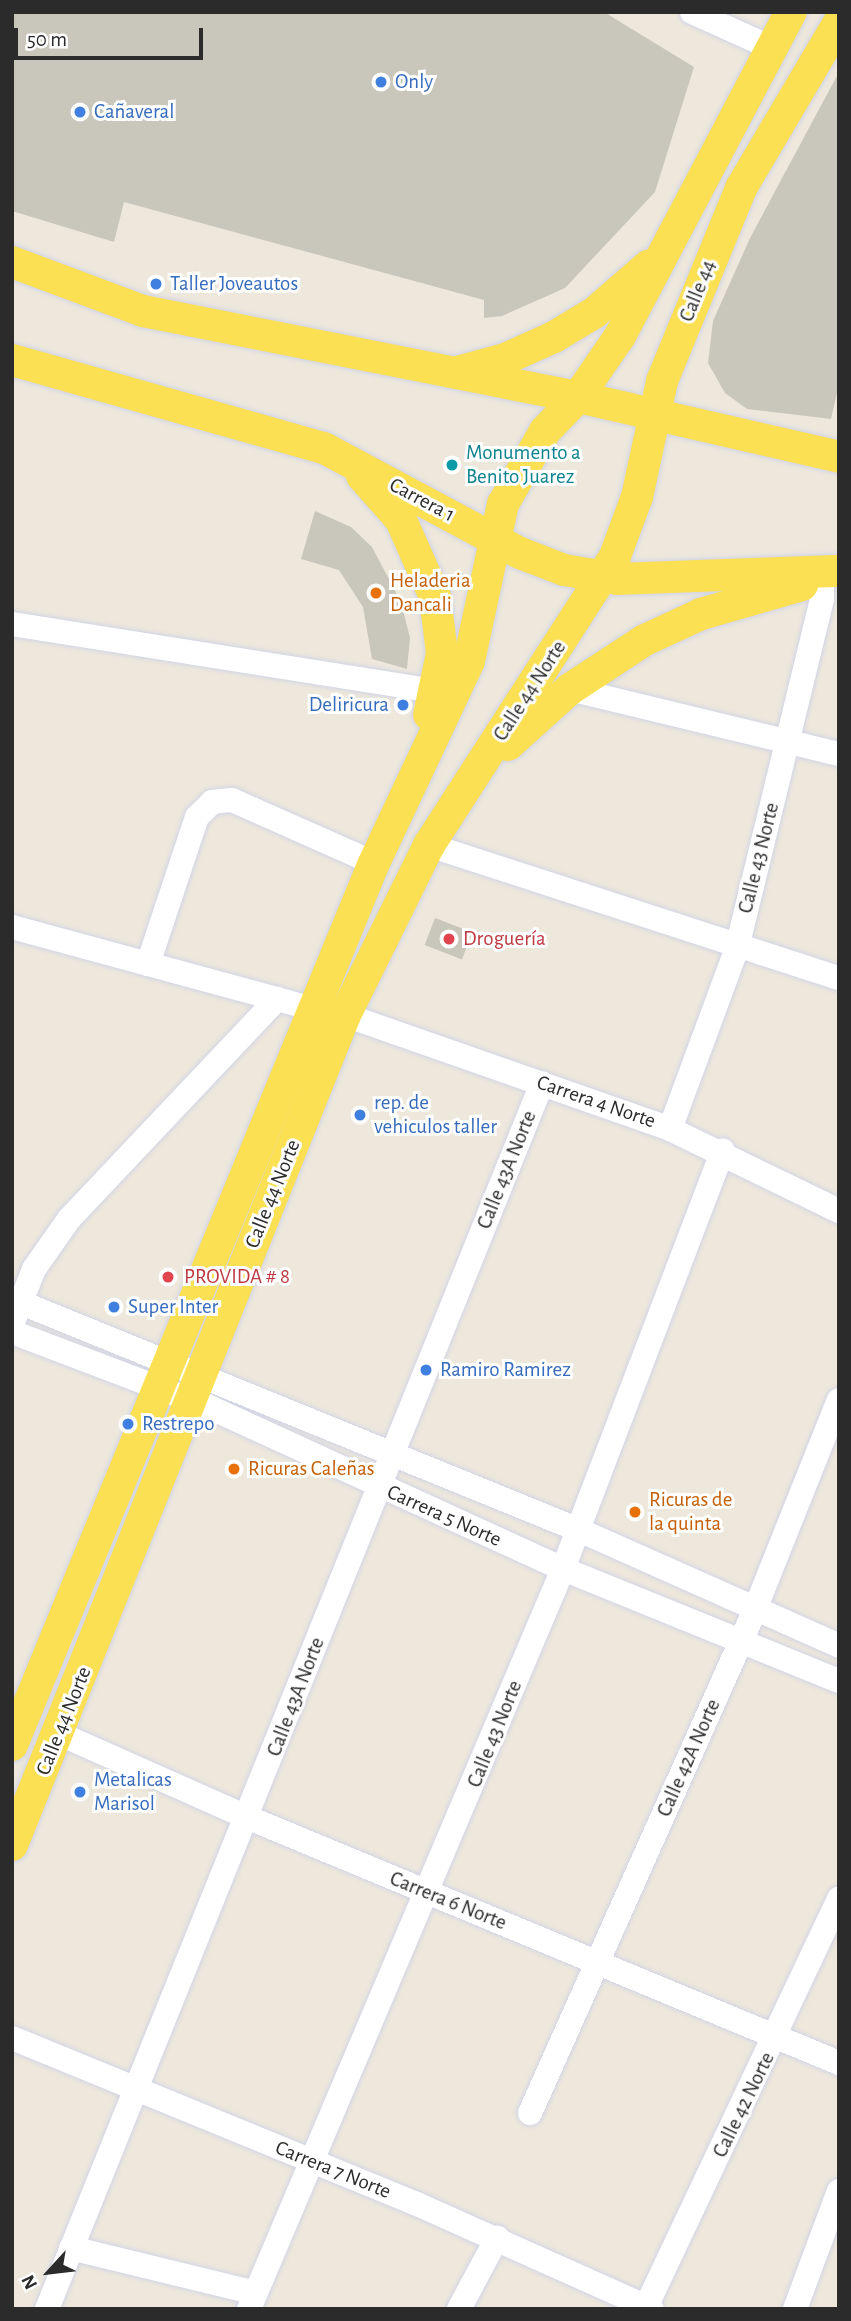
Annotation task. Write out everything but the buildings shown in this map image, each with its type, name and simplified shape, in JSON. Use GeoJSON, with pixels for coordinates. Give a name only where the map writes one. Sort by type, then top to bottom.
{"type":"FeatureCollection","features":[{"type":"Feature","properties":{"kind":"main road"},"geometry":{"type":"LineString","coordinates":[[492,538],[503,504],[545,431],[578,397],[620,336],[791,12]]}},
{"type":"Feature","properties":{"kind":"main road","name":"Calle 44"},"geometry":{"type":"LineString","coordinates":[[604,579],[629,526],[662,381],[741,187],[839,22]]}},
{"type":"Feature","properties":{"kind":"main road"},"geometry":{"type":"LineString","coordinates":[[453,373],[505,359],[554,337],[631,284],[664,250]]}},
{"type":"Feature","properties":{"kind":"main road"},"geometry":{"type":"LineString","coordinates":[[12,262],[143,311],[578,397],[655,417],[839,457]]}},
{"type":"Feature","properties":{"kind":"main road","name":"Carrera 1"},"geometry":{"type":"LineString","coordinates":[[12,360],[324,448],[537,561],[604,579],[833,577]]}},
{"type":"Feature","properties":{"kind":"main road"},"geometry":{"type":"LineString","coordinates":[[324,448],[367,480],[401,520],[424,565],[441,629],[442,653],[418,768]]}},
{"type":"Feature","properties":{"kind":"main road","name":"Calle 44 Norte"},"geometry":{"type":"LineString","coordinates":[[14,1738],[374,863],[468,661],[492,538]]}},
{"type":"Feature","properties":{"kind":"main road"},"geometry":{"type":"LineString","coordinates":[[457,804],[509,743],[570,689],[645,640],[701,614],[760,594],[833,577]]}},
{"type":"Feature","properties":{"kind":"main road","name":"Calle 44 Norte"},"geometry":{"type":"LineString","coordinates":[[12,1844],[60,1734],[345,1015],[429,845],[604,579]]}},
{"type":"Feature","properties":{"kind":"street"},"geometry":{"type":"LineString","coordinates":[[692,12],[771,47]]}},
{"type":"Feature","properties":{"kind":"street","name":"Calle 43 Norte"},"geometry":{"type":"LineString","coordinates":[[670,1129],[737,948],[822,599],[833,577]]}},
{"type":"Feature","properties":{"kind":"street"},"geometry":{"type":"LineString","coordinates":[[12,624],[435,691]]}},
{"type":"Feature","properties":{"kind":"street"},"geometry":{"type":"LineString","coordinates":[[570,689],[839,754]]}},
{"type":"Feature","properties":{"kind":"street"},"geometry":{"type":"LineString","coordinates":[[148,964],[197,817],[212,802],[232,800],[374,863]]}},
{"type":"Feature","properties":{"kind":"street"},"geometry":{"type":"LineString","coordinates":[[429,845],[737,948],[839,978]]}},
{"type":"Feature","properties":{"kind":"street"},"geometry":{"type":"LineString","coordinates":[[12,927],[314,1009]]}},
{"type":"Feature","properties":{"kind":"street"},"geometry":{"type":"LineString","coordinates":[[15,1308],[34,1269],[69,1219],[277,999]]}},
{"type":"Feature","properties":{"kind":"street","name":"Carrera 4 Norte"},"geometry":{"type":"LineString","coordinates":[[345,1015],[670,1129],[723,1151],[839,1211]]}},
{"type":"Feature","properties":{"kind":"street","name":"Calle 43A Norte"},"geometry":{"type":"LineString","coordinates":[[47,2309],[249,1818],[391,1456],[542,1083]]}},
{"type":"Feature","properties":{"kind":"street","name":"Calle 43 Norte"},"geometry":{"type":"LineString","coordinates":[[252,2301],[429,1893],[579,1530],[723,1151]]}},
{"type":"Feature","properties":{"kind":"street","name":"Carrera 5 Norte"},"geometry":{"type":"LineString","coordinates":[[15,1308],[162,1373],[391,1456],[579,1530],[754,1612],[839,1646]]}},
{"type":"Feature","properties":{"kind":"street","name":"Carrera 5 Norte"},"geometry":{"type":"LineString","coordinates":[[12,1332],[162,1373]]}},
{"type":"Feature","properties":{"kind":"street","name":"Carrera 5 Norte"},"geometry":{"type":"LineString","coordinates":[[196,1386],[379,1487],[563,1569],[742,1639],[839,1681]]}},
{"type":"Feature","properties":{"kind":"street","name":"Calle 42A Norte"},"geometry":{"type":"LineString","coordinates":[[530,2113],[754,1612],[839,1400]]}},
{"type":"Feature","properties":{"kind":"street","name":"Carrera 6 Norte"},"geometry":{"type":"LineString","coordinates":[[60,1734],[249,1818],[839,2063]]}},
{"type":"Feature","properties":{"kind":"street","name":"Calle 42 Norte"},"geometry":{"type":"LineString","coordinates":[[647,2308],[839,1899]]}},
{"type":"Feature","properties":{"kind":"street","name":"Carrera 7 Norte"},"geometry":{"type":"LineString","coordinates":[[12,2038],[497,2238],[647,2308]]}},
{"type":"Feature","properties":{"kind":"street"},"geometry":{"type":"LineString","coordinates":[[795,2309],[839,2191]]}},
{"type":"Feature","properties":{"kind":"street"},"geometry":{"type":"LineString","coordinates":[[459,2309],[497,2238]]}},
{"type":"Feature","properties":{"kind":"street"},"geometry":{"type":"LineString","coordinates":[[71,2248],[252,2301]]}},
{"type":"Feature","properties":{"kind":"place","name":"Only"},"geometry":{"type":"Point","coordinates":[381,82]}},
{"type":"Feature","properties":{"kind":"place","name":"Cañaveral"},"geometry":{"type":"Point","coordinates":[80,112]}},
{"type":"Feature","properties":{"kind":"place","name":"Taller Joveautos"},"geometry":{"type":"Point","coordinates":[156,284]}},
{"type":"Feature","properties":{"kind":"place","name":"Monumento a Benito Juarez"},"geometry":{"type":"Point","coordinates":[452,465]}},
{"type":"Feature","properties":{"kind":"place","name":"Heladeria Dancali"},"geometry":{"type":"Point","coordinates":[376,593]}},
{"type":"Feature","properties":{"kind":"place","name":"Deliricura"},"geometry":{"type":"Point","coordinates":[403,705]}},
{"type":"Feature","properties":{"kind":"place","name":"Droguería"},"geometry":{"type":"Point","coordinates":[449,939]}},
{"type":"Feature","properties":{"kind":"place","name":"rep. de vehiculos taller"},"geometry":{"type":"Point","coordinates":[360,1115]}},
{"type":"Feature","properties":{"kind":"place","name":"PROVIDA # 8"},"geometry":{"type":"Point","coordinates":[168,1277]}},
{"type":"Feature","properties":{"kind":"place","name":"Super Inter"},"geometry":{"type":"Point","coordinates":[114,1307]}},
{"type":"Feature","properties":{"kind":"place","name":"Ramiro Ramirez"},"geometry":{"type":"Point","coordinates":[426,1370]}},
{"type":"Feature","properties":{"kind":"place","name":"Restrepo"},"geometry":{"type":"Point","coordinates":[128,1424]}},
{"type":"Feature","properties":{"kind":"place","name":"Ricuras Caleñas"},"geometry":{"type":"Point","coordinates":[234,1469]}},
{"type":"Feature","properties":{"kind":"place","name":"Ricuras de la quinta"},"geometry":{"type":"Point","coordinates":[635,1512]}},
{"type":"Feature","properties":{"kind":"place","name":"Metalicas Marisol"},"geometry":{"type":"Point","coordinates":[80,1792]}}]}
